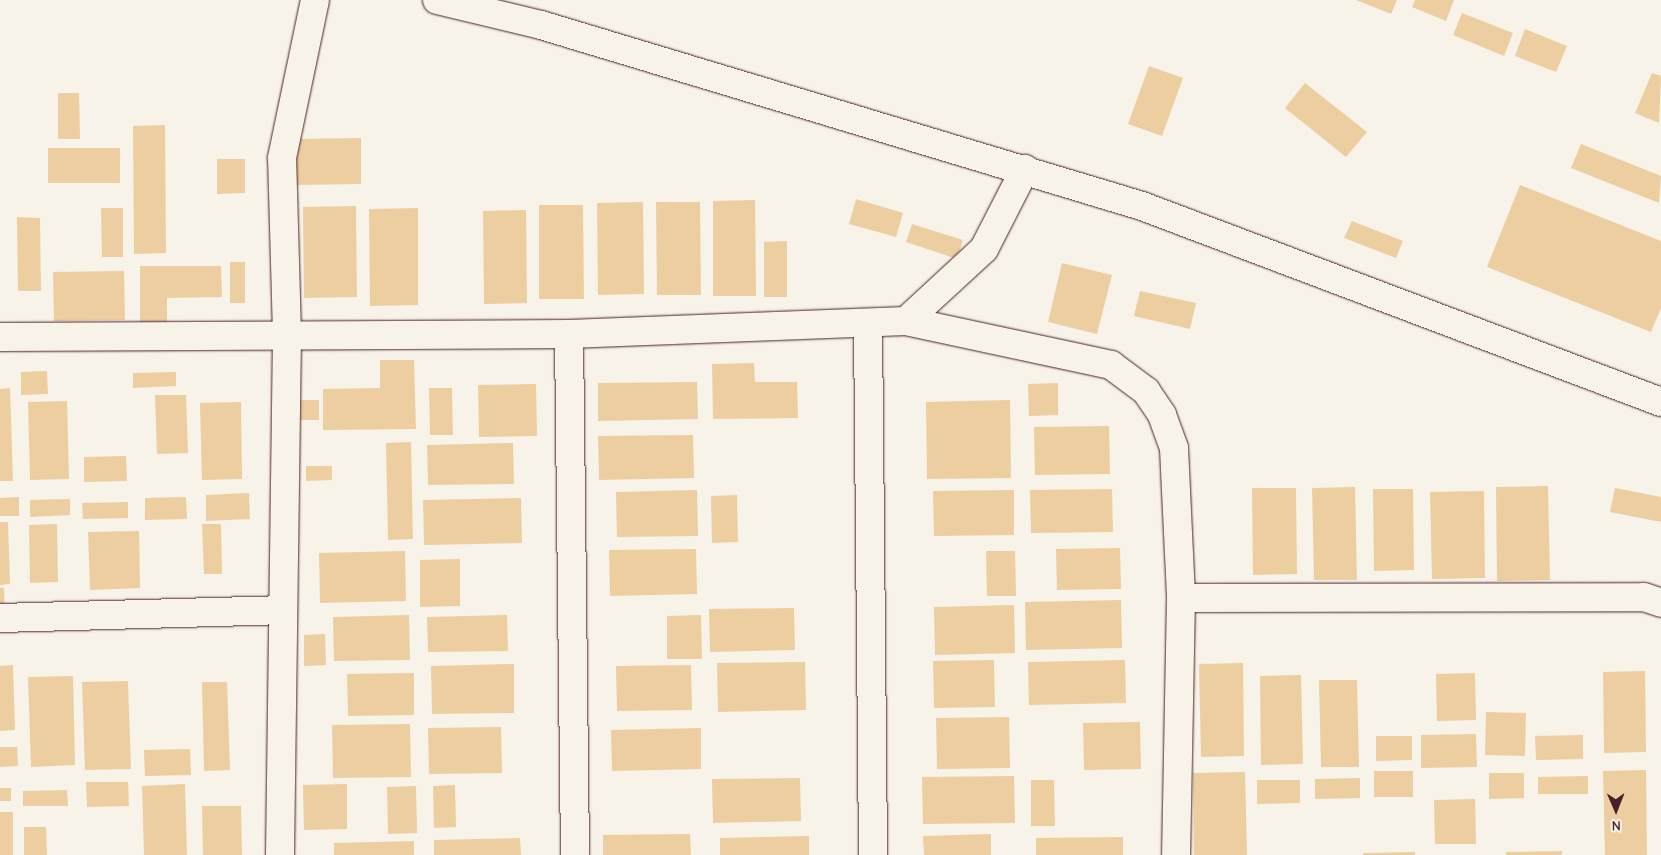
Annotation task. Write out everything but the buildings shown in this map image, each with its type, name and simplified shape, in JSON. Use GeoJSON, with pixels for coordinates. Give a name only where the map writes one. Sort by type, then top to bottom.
{"type":"FeatureCollection","features":[{"type":"Feature","properties":{"kind":"street"},"geometry":{"type":"LineString","coordinates":[[280,855],[287,334],[282,158],[315,0]]}},
{"type":"Feature","properties":{"kind":"street"},"geometry":{"type":"LineString","coordinates":[[437,0],[541,25],[1026,169],[1142,206],[1661,402]]}},
{"type":"Feature","properties":{"kind":"street"},"geometry":{"type":"LineString","coordinates":[[906,321],[984,249],[1026,169]]}},
{"type":"Feature","properties":{"kind":"street"},"geometry":{"type":"LineString","coordinates":[[0,337],[569,334],[906,321],[1111,365],[1146,391],[1162,415],[1174,448],[1182,598],[1176,855]]}},
{"type":"Feature","properties":{"kind":"street"},"geometry":{"type":"LineString","coordinates":[[868,323],[873,855]]}},
{"type":"Feature","properties":{"kind":"street"},"geometry":{"type":"LineString","coordinates":[[569,334],[575,855]]}},
{"type":"Feature","properties":{"kind":"street"},"geometry":{"type":"LineString","coordinates":[[1182,598],[1644,597],[1661,603]]}},
{"type":"Feature","properties":{"kind":"street"},"geometry":{"type":"LineString","coordinates":[[0,618],[282,610]]}}]}
